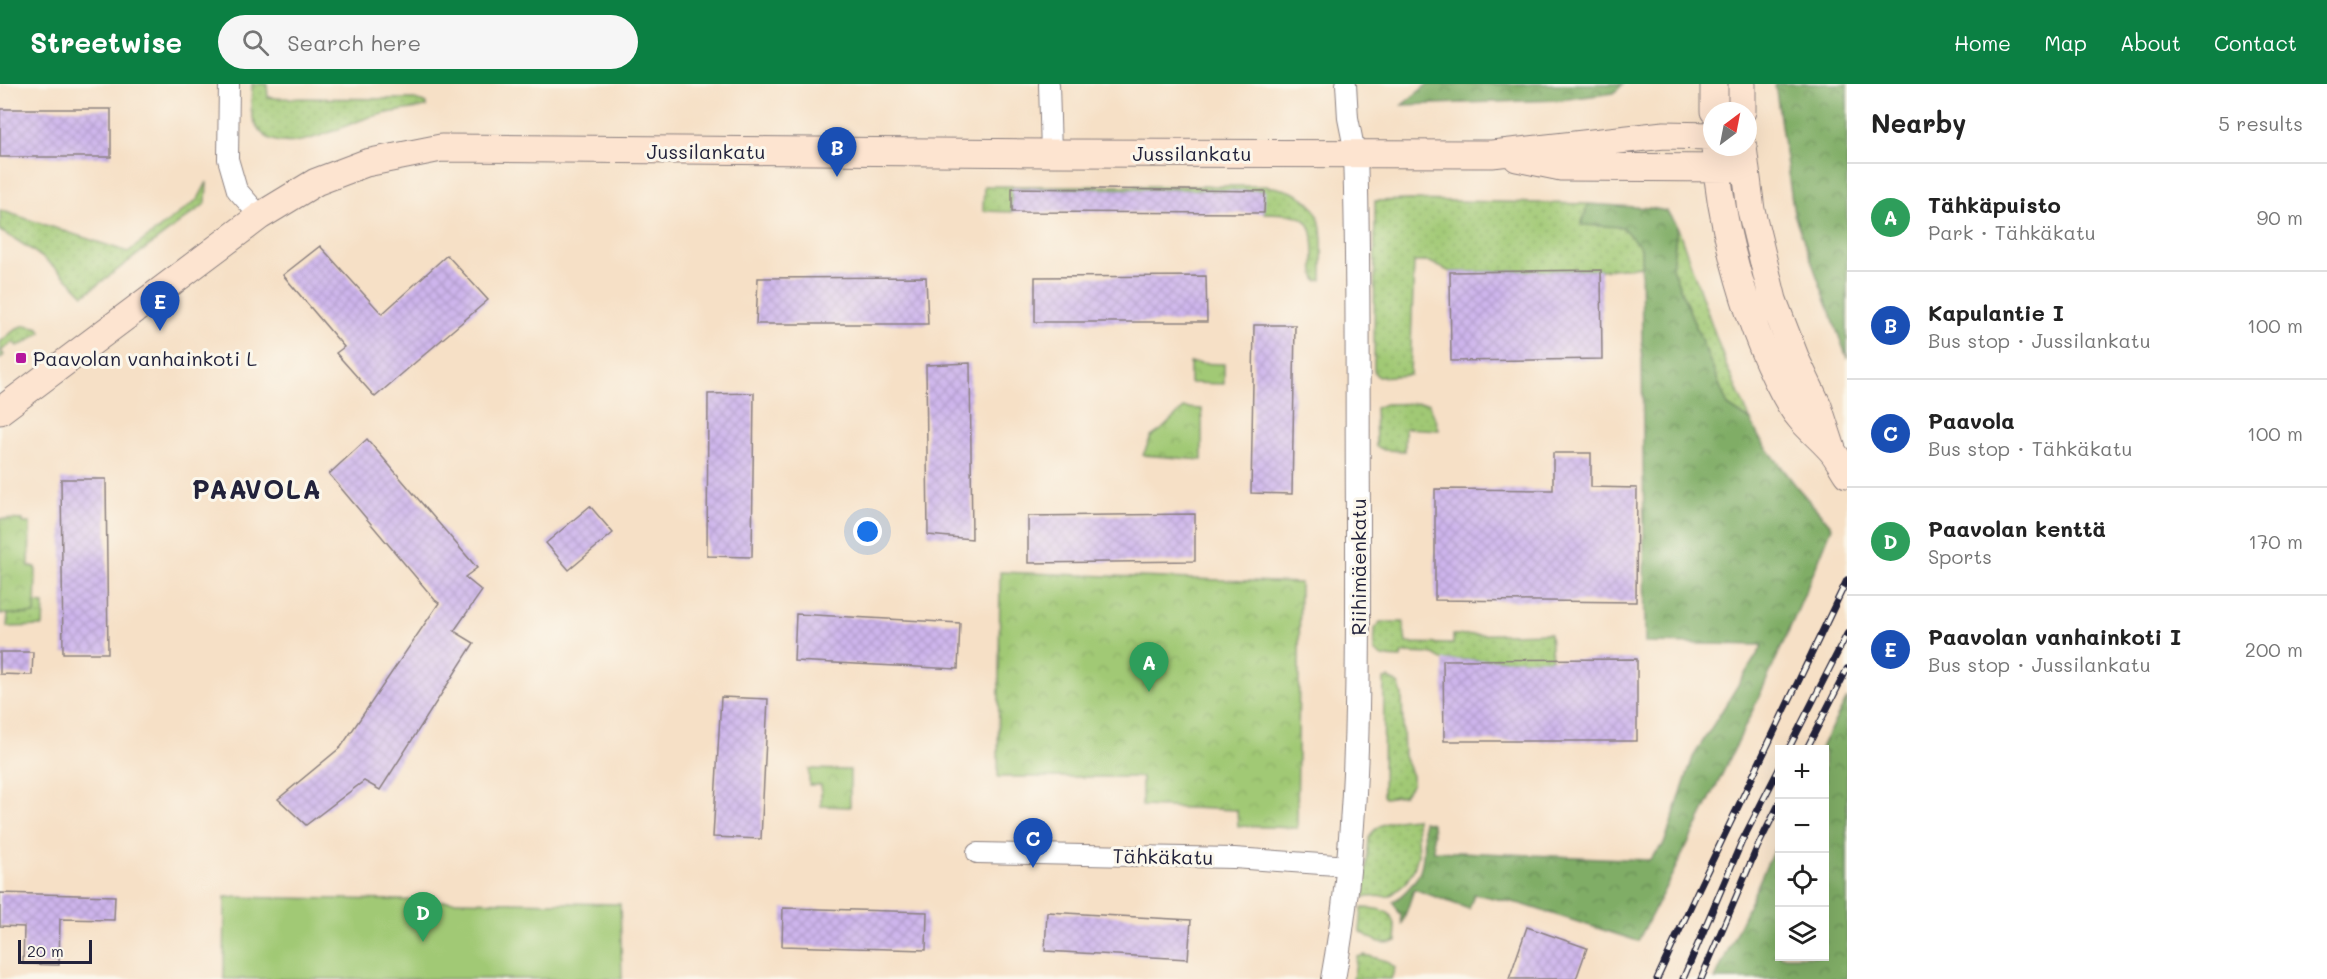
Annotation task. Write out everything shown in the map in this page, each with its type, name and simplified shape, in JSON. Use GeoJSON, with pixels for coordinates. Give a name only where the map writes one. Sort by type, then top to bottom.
{"type":"FeatureCollection","features":[{"type":"Feature","properties":{"kind":"main road"},"geometry":{"type":"LineString","coordinates":[[1714,84],[1714,102]]}},
{"type":"Feature","properties":{"kind":"main road"},"geometry":{"type":"LineString","coordinates":[[1742,84],[1742,102]]}},
{"type":"Feature","properties":{"kind":"main road","name":"Jussilankatu"},"geometry":{"type":"LineString","coordinates":[[0,411],[260,216],[316,183],[366,163],[441,148],[1492,154],[1664,135],[1703,136]]}},
{"type":"Feature","properties":{"kind":"main road","name":"Jussilankatu"},"geometry":{"type":"LineString","coordinates":[[1492,154],[1561,167],[1744,158]]}},
{"type":"Feature","properties":{"kind":"main road"},"geometry":{"type":"LineString","coordinates":[[1716,158],[1734,255],[1761,341],[1790,404],[1804,425],[1840,463]]}},
{"type":"Feature","properties":{"kind":"main road"},"geometry":{"type":"LineString","coordinates":[[1744,158],[1751,210],[1773,300],[1840,463]]}},
{"type":"Feature","properties":{"kind":"street"},"geometry":{"type":"LineString","coordinates":[[229,84],[228,159],[237,189],[260,216]]}},
{"type":"Feature","properties":{"kind":"street"},"geometry":{"type":"LineString","coordinates":[[1049,84],[1051,153]]}},
{"type":"Feature","properties":{"kind":"street"},"geometry":{"type":"LineString","coordinates":[[1346,84],[1348,118],[1355,153]]}},
{"type":"Feature","properties":{"kind":"street","name":"Riihimäenkatu"},"geometry":{"type":"LineString","coordinates":[[1333,979],[1350,866],[1356,746],[1358,609],[1355,153]]}},
{"type":"Feature","properties":{"kind":"street","name":"Tähkäkatu"},"geometry":{"type":"LineString","coordinates":[[976,853],[1234,858],[1350,866]]}},
{"type":"Feature","properties":{"kind":"green space"},"geometry":{"type":"Polygon","coordinates":[[[252,84],[267,84],[268,97],[415,99],[426,104],[426,107],[374,116],[306,140],[275,141],[263,134],[252,117],[252,84]]]}},
{"type":"Feature","properties":{"kind":"green space"},"geometry":{"type":"Polygon","coordinates":[[[1428,84],[1623,84],[1614,93],[1560,100],[1402,105],[1428,84]]]}},
{"type":"Feature","properties":{"kind":"green space"},"geometry":{"type":"Polygon","coordinates":[[[1775,84],[1847,84],[1847,358],[1794,214],[1775,84]]]}},
{"type":"Feature","properties":{"kind":"green space"},"geometry":{"type":"Polygon","coordinates":[[[207,182],[206,203],[84,295],[45,259],[0,231],[0,210],[128,252],[198,199],[207,182]]]}},
{"type":"Feature","properties":{"kind":"green space"},"geometry":{"type":"Polygon","coordinates":[[[984,186],[1265,186],[1286,190],[1301,196],[1312,205],[1318,216],[1322,244],[1322,280],[1317,281],[1314,275],[1312,231],[1308,224],[1297,216],[1264,213],[1264,191],[1012,188],[1012,212],[983,211],[984,186]]]}},
{"type":"Feature","properties":{"kind":"green space"},"geometry":{"type":"Polygon","coordinates":[[[1375,201],[1588,204],[1582,225],[1622,226],[1641,247],[1642,266],[1601,270],[1450,272],[1430,262],[1414,262],[1410,375],[1378,377],[1374,372],[1375,201]]]}},
{"type":"Feature","properties":{"kind":"green space"},"geometry":{"type":"Polygon","coordinates":[[[1588,204],[1666,211],[1677,225],[1672,268],[1728,406],[1751,421],[1760,439],[1832,527],[1788,633],[1740,737],[1638,941],[1521,904],[1474,894],[1469,909],[1414,889],[1402,925],[1401,916],[1393,902],[1418,876],[1424,847],[1423,821],[1432,823],[1434,851],[1649,860],[1664,844],[1693,757],[1763,645],[1645,643],[1641,248],[1622,227],[1581,225],[1588,204]]]}},
{"type":"Feature","properties":{"kind":"green space"},"geometry":{"type":"Polygon","coordinates":[[[1677,225],[1726,365],[1751,421],[1728,406],[1672,268],[1677,225]]]}},
{"type":"Feature","properties":{"kind":"green space"},"geometry":{"type":"Polygon","coordinates":[[[26,325],[39,328],[41,332],[17,346],[13,342],[1,351],[4,355],[0,359],[0,342],[17,328],[26,325]]]}},
{"type":"Feature","properties":{"kind":"green space"},"geometry":{"type":"Polygon","coordinates":[[[1190,363],[1224,364],[1224,384],[1190,383],[1190,363]]]}},
{"type":"Feature","properties":{"kind":"green space"},"geometry":{"type":"Polygon","coordinates":[[[1429,403],[1439,430],[1405,428],[1405,451],[1384,450],[1376,446],[1375,408],[1385,404],[1429,403]]]}},
{"type":"Feature","properties":{"kind":"green space"},"geometry":{"type":"Polygon","coordinates":[[[1184,408],[1202,409],[1202,460],[1143,455],[1151,437],[1184,408]]]}},
{"type":"Feature","properties":{"kind":"green space"},"geometry":{"type":"Polygon","coordinates":[[[0,519],[23,520],[23,523],[30,523],[29,567],[36,567],[35,614],[0,614],[0,519]]]}},
{"type":"Feature","properties":{"kind":"green space"},"geometry":{"type":"Polygon","coordinates":[[[1000,572],[1300,583],[1297,828],[1238,826],[1237,810],[1142,806],[1142,777],[998,777],[1000,572]]]}},
{"type":"Feature","properties":{"kind":"green space"},"geometry":{"type":"Polygon","coordinates":[[[35,603],[44,604],[43,626],[7,627],[8,614],[35,614],[35,603]]]}},
{"type":"Feature","properties":{"kind":"green space"},"geometry":{"type":"Polygon","coordinates":[[[1380,622],[1403,622],[1406,643],[1453,644],[1453,635],[1550,633],[1552,660],[1443,660],[1433,654],[1402,653],[1401,658],[1382,657],[1374,651],[1375,629],[1380,622]]]}},
{"type":"Feature","properties":{"kind":"green space"},"geometry":{"type":"Polygon","coordinates":[[[1389,678],[1399,685],[1402,695],[1404,756],[1412,776],[1412,784],[1404,795],[1385,798],[1383,796],[1384,679],[1389,678]]]}},
{"type":"Feature","properties":{"kind":"green space"},"geometry":{"type":"Polygon","coordinates":[[[1847,698],[1847,979],[1715,979],[1775,847],[1775,961],[1829,961],[1829,745],[1822,745],[1847,698]]]}},
{"type":"Feature","properties":{"kind":"green space"},"geometry":{"type":"Polygon","coordinates":[[[809,769],[850,770],[850,807],[821,806],[821,785],[809,785],[809,769]]]}},
{"type":"Feature","properties":{"kind":"green space"},"geometry":{"type":"Polygon","coordinates":[[[1416,818],[1418,855],[1414,869],[1405,884],[1390,896],[1364,897],[1369,837],[1373,831],[1384,824],[1416,818]]]}},
{"type":"Feature","properties":{"kind":"green space"},"geometry":{"type":"Polygon","coordinates":[[[225,897],[620,904],[622,979],[224,979],[225,897]]]}},
{"type":"Feature","properties":{"kind":"green space"},"geometry":{"type":"Polygon","coordinates":[[[1362,908],[1385,911],[1389,914],[1394,924],[1397,941],[1387,943],[1378,941],[1360,931],[1362,908]]]}},
{"type":"Feature","properties":{"kind":"green space"},"geometry":{"type":"Polygon","coordinates":[[[1365,955],[1387,961],[1395,968],[1391,979],[1353,979],[1357,957],[1365,955]]]}},
{"type":"Feature","properties":{"kind":"building"},"geometry":{"type":"Polygon","coordinates":[[[0,109],[111,109],[111,157],[0,157],[0,109]]]}},
{"type":"Feature","properties":{"kind":"building"},"geometry":{"type":"Polygon","coordinates":[[[1012,188],[1265,191],[1264,213],[1012,212],[1012,188]]]}},
{"type":"Feature","properties":{"kind":"building"},"geometry":{"type":"Polygon","coordinates":[[[320,246],[382,314],[447,255],[488,300],[375,397],[336,353],[344,347],[283,275],[320,246]]]}},
{"type":"Feature","properties":{"kind":"building"},"geometry":{"type":"Polygon","coordinates":[[[1601,270],[1602,359],[1451,361],[1450,272],[1601,270]]]}},
{"type":"Feature","properties":{"kind":"building"},"geometry":{"type":"Polygon","coordinates":[[[1206,276],[1207,322],[1035,322],[1035,277],[1206,276]]]}},
{"type":"Feature","properties":{"kind":"building"},"geometry":{"type":"Polygon","coordinates":[[[926,277],[928,324],[756,324],[758,278],[926,277]]]}},
{"type":"Feature","properties":{"kind":"building"},"geometry":{"type":"Polygon","coordinates":[[[1254,325],[1295,325],[1292,494],[1251,493],[1254,325]]]}},
{"type":"Feature","properties":{"kind":"building"},"geometry":{"type":"Polygon","coordinates":[[[970,363],[972,539],[928,535],[926,365],[970,363]]]}},
{"type":"Feature","properties":{"kind":"building"},"geometry":{"type":"Polygon","coordinates":[[[754,393],[752,557],[707,556],[708,394],[754,393]]]}},
{"type":"Feature","properties":{"kind":"building"},"geometry":{"type":"Polygon","coordinates":[[[367,439],[477,568],[465,577],[482,591],[454,631],[474,643],[380,790],[364,781],[306,825],[278,799],[341,747],[439,603],[329,474],[367,439]]]}},
{"type":"Feature","properties":{"kind":"building"},"geometry":{"type":"Polygon","coordinates":[[[1553,453],[1591,453],[1591,487],[1637,488],[1636,602],[1435,600],[1435,489],[1553,490],[1553,453]]]}},
{"type":"Feature","properties":{"kind":"building"},"geometry":{"type":"Polygon","coordinates":[[[61,479],[106,479],[108,653],[63,653],[61,479]]]}},
{"type":"Feature","properties":{"kind":"building"},"geometry":{"type":"Polygon","coordinates":[[[590,506],[613,533],[569,570],[546,543],[590,506]]]}},
{"type":"Feature","properties":{"kind":"building"},"geometry":{"type":"Polygon","coordinates":[[[1195,514],[1195,561],[1028,563],[1028,516],[1195,514]]]}},
{"type":"Feature","properties":{"kind":"building"},"geometry":{"type":"Polygon","coordinates":[[[796,614],[960,623],[958,669],[794,661],[796,614]]]}},
{"type":"Feature","properties":{"kind":"building"},"geometry":{"type":"Polygon","coordinates":[[[0,652],[33,652],[32,675],[0,674],[0,652]]]}},
{"type":"Feature","properties":{"kind":"building"},"geometry":{"type":"Polygon","coordinates":[[[1637,659],[1637,741],[1444,741],[1443,660],[1637,659]]]}},
{"type":"Feature","properties":{"kind":"building"},"geometry":{"type":"Polygon","coordinates":[[[721,697],[768,699],[761,839],[713,837],[721,697]]]}},
{"type":"Feature","properties":{"kind":"building"},"geometry":{"type":"Polygon","coordinates":[[[0,893],[115,896],[114,920],[60,919],[59,965],[23,964],[24,927],[0,926],[0,893]]]}},
{"type":"Feature","properties":{"kind":"building"},"geometry":{"type":"Polygon","coordinates":[[[783,908],[927,912],[926,950],[782,946],[783,908]]]}},
{"type":"Feature","properties":{"kind":"building"},"geometry":{"type":"Polygon","coordinates":[[[1047,912],[1191,920],[1188,959],[1045,951],[1047,912]]]}},
{"type":"Feature","properties":{"kind":"building"},"geometry":{"type":"Polygon","coordinates":[[[1527,927],[1587,948],[1576,979],[1509,979],[1527,927]]]}},
{"type":"Feature","properties":{"kind":"railway"},"geometry":{"type":"LineString","coordinates":[[1657,979],[1847,580]]}},
{"type":"Feature","properties":{"kind":"railway"},"geometry":{"type":"LineString","coordinates":[[1791,745],[1847,634]]}},
{"type":"Feature","properties":{"kind":"railway"},"geometry":{"type":"LineString","coordinates":[[1809,745],[1847,669]]}},
{"type":"Feature","properties":{"kind":"railway"},"geometry":{"type":"LineString","coordinates":[[1683,979],[1742,841],[1775,777]]}},
{"type":"Feature","properties":{"kind":"railway"},"geometry":{"type":"LineString","coordinates":[[1701,979],[1757,848],[1775,812]]}},
{"type":"Feature","properties":{"kind":"place","name":"Kapulantie I"},"geometry":{"type":"Point","coordinates":[837,177]}},
{"type":"Feature","properties":{"kind":"place","name":"Paavolan vanhainkoti I"},"geometry":{"type":"Point","coordinates":[160,331]}},
{"type":"Feature","properties":{"kind":"place","name":"Paavolan vanhainkoti L"},"geometry":{"type":"Point","coordinates":[21,358]}},
{"type":"Feature","properties":{"kind":"place","name":"Tähkäpuisto"},"geometry":{"type":"Point","coordinates":[1149,692]}},
{"type":"Feature","properties":{"kind":"place","name":"Paavola"},"geometry":{"type":"Point","coordinates":[1033,868]}},
{"type":"Feature","properties":{"kind":"place","name":"Paavolan kenttä"},"geometry":{"type":"Point","coordinates":[423,942]}},
{"type":"Feature","properties":{"kind":"district","name":"PAAVOLA"},"geometry":{"type":"Point","coordinates":[257,489]}}]}
